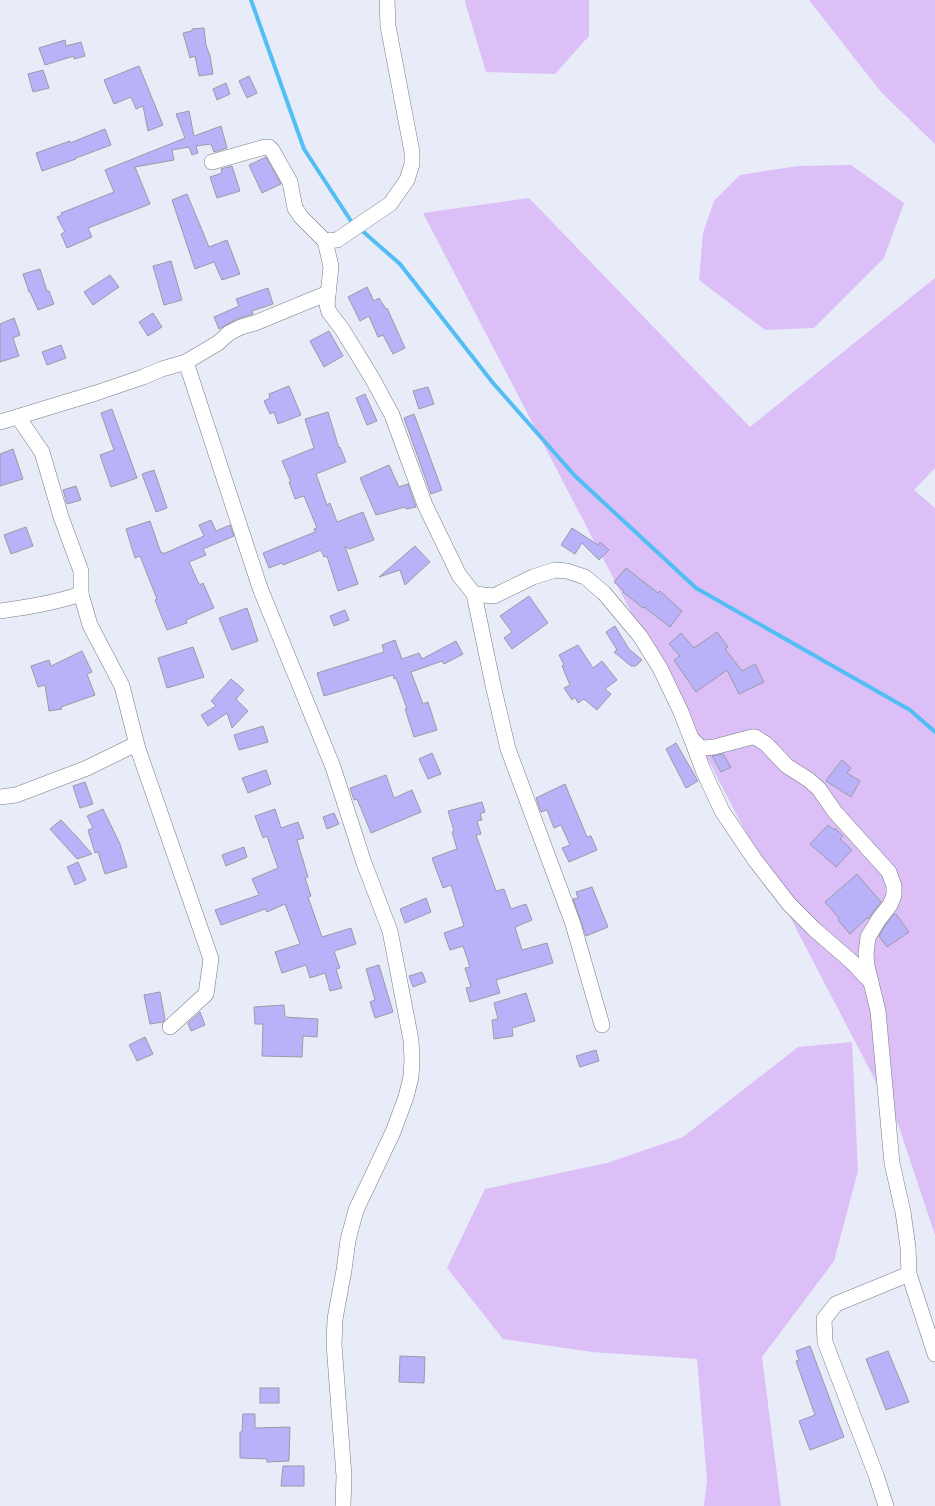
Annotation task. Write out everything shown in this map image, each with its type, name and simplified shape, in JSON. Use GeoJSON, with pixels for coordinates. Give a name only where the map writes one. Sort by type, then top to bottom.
{"type":"FeatureCollection","features":[{"type":"Feature","properties":{"kind":"street"},"geometry":{"type":"LineString","coordinates":[[325,241],[337,240],[390,204],[407,180],[412,164],[412,152],[388,26],[387,0]]}},
{"type":"Feature","properties":{"kind":"street"},"geometry":{"type":"LineString","coordinates":[[212,162],[269,147],[290,182],[295,208],[301,217],[325,241],[331,266],[327,305],[329,312],[342,329],[392,414],[425,505],[459,575],[474,594],[508,749],[573,924],[602,1026]]}},
{"type":"Feature","properties":{"kind":"street"},"geometry":{"type":"LineString","coordinates":[[0,422],[96,393],[186,362],[218,343],[229,333],[241,327],[255,323],[328,293]]}},
{"type":"Feature","properties":{"kind":"street"},"geometry":{"type":"LineString","coordinates":[[186,362],[260,588],[333,767],[360,852],[390,931],[411,1040],[411,1077],[406,1097],[393,1132],[356,1210],[348,1240],[335,1319],[334,1344],[344,1476],[343,1506]]}},
{"type":"Feature","properties":{"kind":"street"},"geometry":{"type":"LineString","coordinates":[[18,417],[42,452],[61,517],[81,571],[81,594],[90,625],[122,686],[136,744],[211,959],[206,994],[170,1027]]}},
{"type":"Feature","properties":{"kind":"street"},"geometry":{"type":"LineString","coordinates":[[474,594],[494,596],[533,577],[554,570],[567,571],[585,577],[604,592],[640,636],[660,668],[681,712],[703,770],[722,811],[755,860],[789,904],[814,929],[852,962],[872,983]]}},
{"type":"Feature","properties":{"kind":"street"},"geometry":{"type":"LineString","coordinates":[[0,611],[39,605],[81,594]]}},
{"type":"Feature","properties":{"kind":"street"},"geometry":{"type":"LineString","coordinates":[[691,738],[701,748],[752,738],[766,744],[787,766],[809,780],[819,789],[835,812],[889,872],[894,886],[894,895],[890,905],[868,937],[866,954],[867,966],[878,1011],[892,1163],[903,1212],[908,1247],[909,1274],[935,1354]]}},
{"type":"Feature","properties":{"kind":"street"},"geometry":{"type":"LineString","coordinates":[[0,797],[16,795],[87,768],[136,744]]}},
{"type":"Feature","properties":{"kind":"street"},"geometry":{"type":"LineString","coordinates":[[886,1506],[876,1475],[825,1342],[824,1319],[836,1304],[909,1274]]}},
{"type":"Feature","properties":{"kind":"shaded area"},"geometry":{"type":"Polygon","coordinates":[[[465,0],[589,0],[589,36],[555,74],[486,72],[465,0]]]}},
{"type":"Feature","properties":{"kind":"shaded area"},"geometry":{"type":"Polygon","coordinates":[[[809,0],[935,0],[935,144],[881,92],[809,0]]]}},
{"type":"Feature","properties":{"kind":"shaded area"},"geometry":{"type":"Polygon","coordinates":[[[851,165],[904,203],[884,258],[814,328],[765,330],[699,280],[703,233],[714,201],[740,175],[798,166],[851,165]]]}},
{"type":"Feature","properties":{"kind":"shaded area"},"geometry":{"type":"Polygon","coordinates":[[[529,198],[750,427],[935,278],[935,468],[914,490],[935,508],[935,1235],[898,1124],[423,213],[529,198]]]}},
{"type":"Feature","properties":{"kind":"shaded area"},"geometry":{"type":"Polygon","coordinates":[[[852,1042],[858,1171],[834,1261],[762,1357],[781,1506],[704,1506],[707,1480],[697,1359],[592,1352],[503,1339],[447,1268],[485,1189],[607,1163],[683,1137],[798,1047],[852,1042]]]}},
{"type":"Feature","properties":{"kind":"building"},"geometry":{"type":"Polygon","coordinates":[[[204,28],[206,45],[210,56],[213,74],[199,76],[195,56],[190,58],[183,33],[192,31],[192,29],[204,28]]]}},
{"type":"Feature","properties":{"kind":"building"},"geometry":{"type":"Polygon","coordinates":[[[65,40],[66,46],[81,42],[85,56],[74,59],[74,56],[45,65],[39,48],[65,40]]]}},
{"type":"Feature","properties":{"kind":"building"},"geometry":{"type":"Polygon","coordinates":[[[139,66],[163,125],[148,131],[143,106],[136,109],[131,97],[114,104],[104,80],[139,66]]]}},
{"type":"Feature","properties":{"kind":"building"},"geometry":{"type":"Polygon","coordinates":[[[43,70],[49,88],[33,92],[28,74],[43,70]]]}},
{"type":"Feature","properties":{"kind":"building"},"geometry":{"type":"Polygon","coordinates":[[[249,76],[257,93],[247,98],[239,81],[249,76]]]}},
{"type":"Feature","properties":{"kind":"building"},"geometry":{"type":"Polygon","coordinates":[[[226,83],[230,94],[217,100],[213,89],[226,83]]]}},
{"type":"Feature","properties":{"kind":"building"},"geometry":{"type":"Polygon","coordinates":[[[189,111],[194,136],[221,126],[227,148],[214,152],[211,144],[196,146],[198,153],[192,155],[189,147],[172,150],[174,160],[135,167],[150,204],[88,228],[92,237],[67,248],[61,234],[65,232],[57,217],[62,215],[61,213],[114,192],[105,170],[185,138],[176,114],[189,111]]]}},
{"type":"Feature","properties":{"kind":"building"},"geometry":{"type":"Polygon","coordinates":[[[105,129],[111,145],[42,171],[36,153],[70,141],[70,143],[105,129]]]}},
{"type":"Feature","properties":{"kind":"building"},"geometry":{"type":"Polygon","coordinates":[[[266,157],[281,184],[262,193],[249,165],[266,157]]]}},
{"type":"Feature","properties":{"kind":"building"},"geometry":{"type":"Polygon","coordinates":[[[232,166],[240,191],[217,198],[210,177],[222,173],[221,169],[232,166]]]}},
{"type":"Feature","properties":{"kind":"building"},"geometry":{"type":"Polygon","coordinates":[[[187,194],[209,247],[227,240],[240,274],[222,280],[214,262],[195,269],[172,200],[187,194]]]}},
{"type":"Feature","properties":{"kind":"building"},"geometry":{"type":"Polygon","coordinates":[[[171,261],[182,300],[164,305],[153,266],[171,261]]]}},
{"type":"Feature","properties":{"kind":"building"},"geometry":{"type":"Polygon","coordinates":[[[40,269],[47,291],[49,291],[54,304],[38,310],[29,292],[23,274],[40,269]]]}},
{"type":"Feature","properties":{"kind":"building"},"geometry":{"type":"Polygon","coordinates":[[[110,275],[119,287],[93,305],[84,292],[110,275]]]}},
{"type":"Feature","properties":{"kind":"building"},"geometry":{"type":"Polygon","coordinates":[[[367,287],[374,301],[379,298],[386,309],[387,308],[405,348],[393,354],[383,335],[378,337],[369,316],[360,321],[348,297],[367,287]]]}},
{"type":"Feature","properties":{"kind":"building"},"geometry":{"type":"Polygon","coordinates":[[[268,288],[273,304],[252,311],[253,314],[237,319],[219,329],[214,317],[239,306],[236,299],[268,288]]]}},
{"type":"Feature","properties":{"kind":"building"},"geometry":{"type":"Polygon","coordinates":[[[153,313],[162,327],[148,336],[139,322],[153,313]]]}},
{"type":"Feature","properties":{"kind":"building"},"geometry":{"type":"Polygon","coordinates":[[[14,318],[20,335],[13,338],[19,356],[0,362],[0,324],[14,318]]]}},
{"type":"Feature","properties":{"kind":"building"},"geometry":{"type":"Polygon","coordinates":[[[329,331],[343,356],[324,367],[310,341],[329,331]]]}},
{"type":"Feature","properties":{"kind":"building"},"geometry":{"type":"Polygon","coordinates":[[[61,345],[66,358],[47,365],[42,352],[61,345]]]}},
{"type":"Feature","properties":{"kind":"building"},"geometry":{"type":"Polygon","coordinates":[[[289,386],[301,415],[278,424],[274,412],[270,414],[264,401],[270,398],[269,394],[289,386]]]}},
{"type":"Feature","properties":{"kind":"building"},"geometry":{"type":"Polygon","coordinates":[[[428,387],[434,404],[419,409],[413,391],[428,387]]]}},
{"type":"Feature","properties":{"kind":"building"},"geometry":{"type":"Polygon","coordinates":[[[365,394],[377,421],[367,425],[356,398],[365,394]]]}},
{"type":"Feature","properties":{"kind":"building"},"geometry":{"type":"Polygon","coordinates":[[[112,409],[137,478],[111,487],[100,455],[114,450],[101,413],[112,409]]]}},
{"type":"Feature","properties":{"kind":"building"},"geometry":{"type":"Polygon","coordinates":[[[328,412],[339,448],[340,447],[346,462],[316,474],[327,505],[330,503],[337,522],[363,512],[374,540],[349,549],[345,546],[358,584],[338,591],[327,556],[324,557],[321,550],[283,565],[282,563],[269,568],[263,553],[315,532],[314,529],[317,528],[304,496],[295,499],[289,482],[291,482],[282,461],[314,448],[305,419],[328,412]]]}},
{"type":"Feature","properties":{"kind":"building"},"geometry":{"type":"Polygon","coordinates":[[[414,414],[442,490],[431,494],[404,418],[414,414]]]}},
{"type":"Feature","properties":{"kind":"building"},"geometry":{"type":"Polygon","coordinates":[[[13,449],[23,479],[0,486],[0,454],[13,449]]]}},
{"type":"Feature","properties":{"kind":"building"},"geometry":{"type":"Polygon","coordinates":[[[389,465],[399,487],[408,484],[416,507],[406,509],[405,507],[376,515],[360,478],[389,465]]]}},
{"type":"Feature","properties":{"kind":"building"},"geometry":{"type":"Polygon","coordinates":[[[154,470],[167,508],[156,512],[142,474],[154,470]]]}},
{"type":"Feature","properties":{"kind":"building"},"geometry":{"type":"Polygon","coordinates":[[[76,486],[81,500],[67,504],[63,490],[76,486]]]}},
{"type":"Feature","properties":{"kind":"building"},"geometry":{"type":"Polygon","coordinates":[[[211,520],[216,531],[230,525],[234,536],[203,549],[206,555],[189,562],[200,585],[203,583],[214,608],[186,620],[187,623],[167,630],[155,600],[157,599],[140,556],[135,558],[126,529],[150,521],[161,553],[163,552],[163,554],[204,536],[199,525],[211,520]]]}},
{"type":"Feature","properties":{"kind":"building"},"geometry":{"type":"Polygon","coordinates":[[[26,527],[33,546],[11,554],[4,535],[26,527]]]}},
{"type":"Feature","properties":{"kind":"building"},"geometry":{"type":"Polygon","coordinates":[[[572,528],[598,545],[600,542],[609,550],[599,560],[582,543],[575,554],[561,545],[572,528]]]}},
{"type":"Feature","properties":{"kind":"building"},"geometry":{"type":"Polygon","coordinates":[[[415,546],[430,562],[405,585],[400,570],[379,577],[415,546]]]}},
{"type":"Feature","properties":{"kind":"building"},"geometry":{"type":"Polygon","coordinates":[[[626,568],[658,593],[660,591],[682,611],[670,627],[623,592],[624,591],[614,582],[626,568]]]}},
{"type":"Feature","properties":{"kind":"building"},"geometry":{"type":"Polygon","coordinates":[[[529,596],[548,623],[512,649],[504,638],[512,632],[500,616],[529,596]]]}},
{"type":"Feature","properties":{"kind":"building"},"geometry":{"type":"Polygon","coordinates":[[[247,608],[258,641],[232,650],[219,618],[247,608]]]}},
{"type":"Feature","properties":{"kind":"building"},"geometry":{"type":"Polygon","coordinates":[[[345,610],[349,620],[334,626],[330,616],[345,610]]]}},
{"type":"Feature","properties":{"kind":"building"},"geometry":{"type":"Polygon","coordinates":[[[615,626],[629,649],[642,660],[636,666],[631,666],[614,652],[617,650],[606,632],[615,626]]]}},
{"type":"Feature","properties":{"kind":"building"},"geometry":{"type":"Polygon","coordinates":[[[717,632],[728,647],[725,649],[742,671],[755,664],[764,682],[739,694],[727,670],[696,692],[674,660],[680,656],[669,644],[681,633],[694,648],[717,632]]]}},
{"type":"Feature","properties":{"kind":"building"},"geometry":{"type":"Polygon","coordinates":[[[395,640],[402,659],[419,653],[422,659],[456,641],[463,654],[444,664],[442,661],[411,672],[423,704],[428,702],[437,730],[414,737],[405,709],[407,709],[396,678],[394,679],[393,675],[324,696],[317,673],[384,652],[382,645],[395,640]]]}},
{"type":"Feature","properties":{"kind":"building"},"geometry":{"type":"Polygon","coordinates":[[[578,645],[593,668],[602,661],[617,680],[605,689],[611,694],[597,710],[584,699],[578,703],[575,697],[572,700],[564,688],[570,685],[562,666],[564,665],[559,655],[578,645]]]}},
{"type":"Feature","properties":{"kind":"building"},"geometry":{"type":"Polygon","coordinates":[[[193,647],[204,677],[167,688],[158,658],[193,647]]]}},
{"type":"Feature","properties":{"kind":"building"},"geometry":{"type":"Polygon","coordinates":[[[82,651],[92,672],[87,674],[95,695],[61,707],[62,709],[49,711],[45,685],[38,687],[31,666],[49,660],[51,666],[82,651]]]}},
{"type":"Feature","properties":{"kind":"building"},"geometry":{"type":"Polygon","coordinates":[[[231,679],[244,690],[236,699],[248,711],[232,728],[227,713],[208,726],[201,715],[216,706],[211,701],[231,679]]]}},
{"type":"Feature","properties":{"kind":"building"},"geometry":{"type":"Polygon","coordinates":[[[263,726],[268,742],[239,750],[234,735],[263,726]]]}},
{"type":"Feature","properties":{"kind":"building"},"geometry":{"type":"Polygon","coordinates":[[[676,743],[698,781],[686,788],[666,749],[676,743]]]}},
{"type":"Feature","properties":{"kind":"building"},"geometry":{"type":"Polygon","coordinates":[[[432,753],[441,774],[428,779],[419,759],[432,753]]]}},
{"type":"Feature","properties":{"kind":"building"},"geometry":{"type":"Polygon","coordinates":[[[723,754],[731,767],[721,772],[712,756],[723,754]]]}},
{"type":"Feature","properties":{"kind":"building"},"geometry":{"type":"Polygon","coordinates":[[[842,760],[851,768],[847,773],[860,781],[851,797],[826,781],[842,760]]]}},
{"type":"Feature","properties":{"kind":"building"},"geometry":{"type":"Polygon","coordinates":[[[266,770],[271,784],[248,793],[242,778],[266,770]]]}},
{"type":"Feature","properties":{"kind":"building"},"geometry":{"type":"Polygon","coordinates":[[[386,775],[394,798],[412,790],[421,812],[371,833],[357,799],[354,800],[350,788],[386,775]]]}},
{"type":"Feature","properties":{"kind":"building"},"geometry":{"type":"Polygon","coordinates":[[[85,782],[93,804],[80,808],[73,786],[85,782]]]}},
{"type":"Feature","properties":{"kind":"building"},"geometry":{"type":"Polygon","coordinates":[[[565,784],[587,837],[591,836],[597,850],[569,862],[562,848],[570,845],[561,825],[554,828],[547,810],[541,812],[536,798],[565,784]]]}},
{"type":"Feature","properties":{"kind":"building"},"geometry":{"type":"Polygon","coordinates":[[[482,802],[485,812],[480,814],[482,820],[477,821],[481,834],[476,835],[496,891],[504,889],[511,909],[526,904],[532,920],[515,927],[522,950],[547,943],[553,963],[496,980],[500,993],[470,1002],[466,988],[471,987],[465,968],[470,967],[463,946],[450,950],[444,933],[464,926],[451,885],[443,888],[432,858],[457,849],[452,832],[454,831],[448,811],[482,802]]]}},
{"type":"Feature","properties":{"kind":"building"},"geometry":{"type":"Polygon","coordinates":[[[103,809],[120,844],[127,867],[105,874],[98,852],[95,853],[88,830],[93,828],[87,816],[103,809]]]}},
{"type":"Feature","properties":{"kind":"building"},"geometry":{"type":"Polygon","coordinates":[[[275,809],[281,828],[298,822],[304,838],[297,840],[308,877],[305,878],[311,896],[308,897],[322,937],[351,928],[356,944],[334,951],[340,968],[336,969],[342,988],[330,991],[325,973],[310,978],[306,965],[282,973],[275,952],[300,944],[285,904],[267,912],[265,909],[221,925],[215,910],[259,895],[252,879],[278,868],[267,836],[263,838],[255,816],[275,809]]]}},
{"type":"Feature","properties":{"kind":"building"},"geometry":{"type":"Polygon","coordinates":[[[334,813],[339,824],[327,829],[323,817],[334,813]]]}},
{"type":"Feature","properties":{"kind":"building"},"geometry":{"type":"Polygon","coordinates":[[[61,820],[92,854],[77,859],[50,829],[61,820]]]}},
{"type":"Feature","properties":{"kind":"building"},"geometry":{"type":"Polygon","coordinates":[[[828,825],[834,830],[835,828],[843,836],[840,839],[852,850],[836,867],[810,844],[828,825]]]}},
{"type":"Feature","properties":{"kind":"building"},"geometry":{"type":"Polygon","coordinates":[[[244,847],[247,857],[226,866],[222,855],[244,847]]]}},
{"type":"Feature","properties":{"kind":"building"},"geometry":{"type":"Polygon","coordinates":[[[78,862],[86,880],[75,885],[67,867],[78,862]]]}},
{"type":"Feature","properties":{"kind":"building"},"geometry":{"type":"Polygon","coordinates":[[[857,874],[881,902],[868,919],[867,918],[850,934],[825,902],[857,874]]]}},
{"type":"Feature","properties":{"kind":"building"},"geometry":{"type":"Polygon","coordinates":[[[592,887],[608,927],[586,936],[573,899],[578,898],[576,892],[592,887]]]}},
{"type":"Feature","properties":{"kind":"building"},"geometry":{"type":"Polygon","coordinates":[[[426,898],[431,912],[405,923],[400,909],[426,898]]]}},
{"type":"Feature","properties":{"kind":"building"},"geometry":{"type":"Polygon","coordinates":[[[896,914],[909,932],[887,947],[879,936],[886,924],[893,915],[896,914]]]}},
{"type":"Feature","properties":{"kind":"building"},"geometry":{"type":"Polygon","coordinates":[[[379,965],[393,1012],[375,1018],[370,1002],[375,1000],[366,969],[379,965]]]}},
{"type":"Feature","properties":{"kind":"building"},"geometry":{"type":"Polygon","coordinates":[[[422,972],[426,982],[413,987],[409,976],[422,972]]]}},
{"type":"Feature","properties":{"kind":"building"},"geometry":{"type":"Polygon","coordinates":[[[160,992],[165,1019],[163,1022],[150,1024],[144,995],[160,992]]]}},
{"type":"Feature","properties":{"kind":"building"},"geometry":{"type":"Polygon","coordinates":[[[526,993],[535,1021],[512,1028],[513,1036],[494,1039],[492,1020],[498,1019],[494,1003],[526,993]]]}},
{"type":"Feature","properties":{"kind":"building"},"geometry":{"type":"Polygon","coordinates":[[[284,1005],[285,1017],[318,1019],[317,1037],[303,1036],[302,1057],[262,1056],[263,1024],[255,1024],[254,1007],[284,1005]]]}},
{"type":"Feature","properties":{"kind":"building"},"geometry":{"type":"Polygon","coordinates":[[[200,1012],[205,1025],[191,1031],[188,1023],[200,1012]]]}},
{"type":"Feature","properties":{"kind":"building"},"geometry":{"type":"Polygon","coordinates":[[[145,1037],[153,1054],[137,1061],[129,1045],[145,1037]]]}},
{"type":"Feature","properties":{"kind":"building"},"geometry":{"type":"Polygon","coordinates":[[[596,1050],[599,1061],[580,1067],[576,1056],[596,1050]]]}},
{"type":"Feature","properties":{"kind":"building"},"geometry":{"type":"Polygon","coordinates":[[[810,1346],[844,1437],[810,1450],[799,1421],[815,1415],[796,1361],[799,1360],[796,1351],[810,1346]]]}},
{"type":"Feature","properties":{"kind":"building"},"geometry":{"type":"Polygon","coordinates":[[[888,1351],[909,1402],[886,1410],[866,1359],[888,1351]]]}},
{"type":"Feature","properties":{"kind":"building"},"geometry":{"type":"Polygon","coordinates":[[[400,1356],[425,1357],[424,1383],[399,1382],[400,1356]]]}},
{"type":"Feature","properties":{"kind":"building"},"geometry":{"type":"Polygon","coordinates":[[[260,1388],[279,1388],[279,1403],[260,1403],[260,1388]]]}},
{"type":"Feature","properties":{"kind":"building"},"geometry":{"type":"Polygon","coordinates":[[[243,1414],[255,1414],[255,1428],[290,1427],[289,1461],[267,1462],[267,1459],[240,1458],[240,1432],[242,1432],[243,1414]]]}},
{"type":"Feature","properties":{"kind":"building"},"geometry":{"type":"Polygon","coordinates":[[[283,1466],[304,1466],[304,1486],[281,1486],[283,1466]]]}},
{"type":"Feature","properties":{"kind":"waterway"},"geometry":{"type":"LineString","coordinates":[[251,0],[304,149],[351,221],[400,264],[493,383],[575,476],[696,588],[910,710],[935,732]]}}]}
